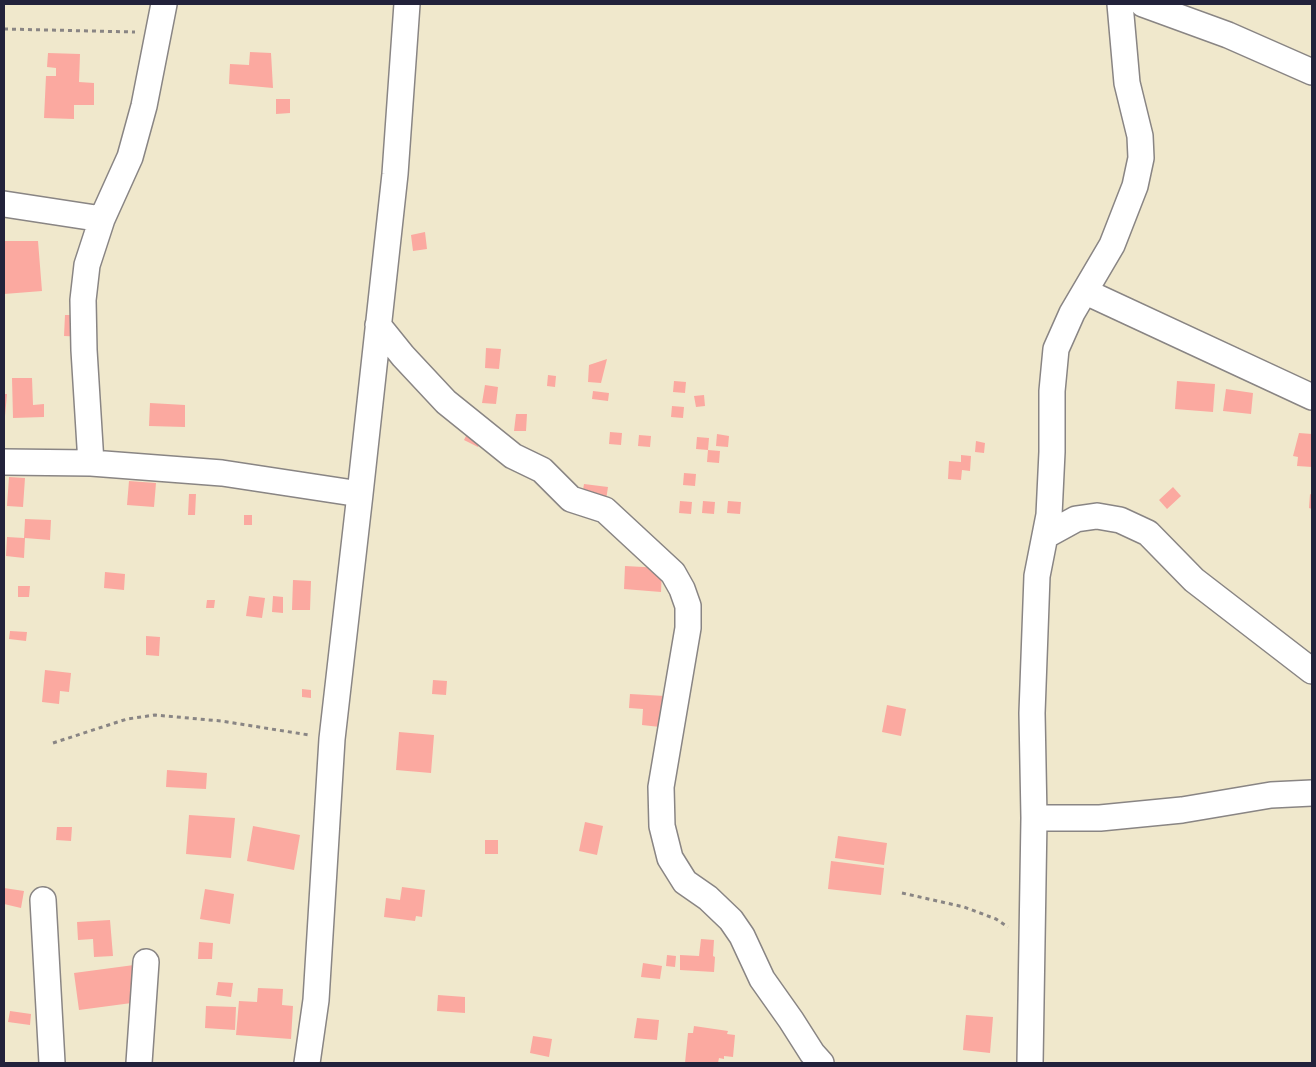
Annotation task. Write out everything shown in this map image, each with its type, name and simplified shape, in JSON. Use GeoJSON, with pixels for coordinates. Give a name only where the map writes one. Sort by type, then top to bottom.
{"type":"FeatureCollection","features":[{"type":"Feature","properties":{"kind":"street"},"geometry":{"type":"LineString","coordinates":[[91,463],[84,350],[83,300],[87,265],[102,219],[130,157],[144,106],[164,4]]}},
{"type":"Feature","properties":{"kind":"street"},"geometry":{"type":"LineString","coordinates":[[307,1063],[316,1000],[332,738],[394,174],[407,4]]}},
{"type":"Feature","properties":{"kind":"street"},"geometry":{"type":"LineString","coordinates":[[1030,1063],[1034,818],[1032,713],[1037,576],[1049,514],[1052,391],[1056,349],[1072,314],[1112,245],[1134,186],[1141,158],[1140,136],[1127,83],[1120,4]]}},
{"type":"Feature","properties":{"kind":"street"},"geometry":{"type":"LineString","coordinates":[[1143,4],[1228,35],[1312,72]]}},
{"type":"Feature","properties":{"kind":"street"},"geometry":{"type":"LineString","coordinates":[[4,204],[102,219]]}},
{"type":"Feature","properties":{"kind":"street"},"geometry":{"type":"LineString","coordinates":[[1086,292],[1312,397]]}},
{"type":"Feature","properties":{"kind":"street"},"geometry":{"type":"LineString","coordinates":[[378,325],[403,356],[446,402],[512,456],[542,470],[571,499],[605,510],[673,573],[682,589],[688,606],[688,628],[661,787],[662,826],[670,858],[684,882],[708,898],[731,920],[742,936],[762,979],[812,1053],[821,1063]]}},
{"type":"Feature","properties":{"kind":"street"},"geometry":{"type":"LineString","coordinates":[[4,462],[91,463],[222,473],[360,494]]}},
{"type":"Feature","properties":{"kind":"street"},"geometry":{"type":"LineString","coordinates":[[1045,536],[1076,519],[1097,516],[1120,520],[1148,533],[1194,580],[1312,671]]}},
{"type":"Feature","properties":{"kind":"street"},"geometry":{"type":"LineString","coordinates":[[1034,818],[1100,818],[1182,810],[1271,795],[1312,793]]}},
{"type":"Feature","properties":{"kind":"street"},"geometry":{"type":"LineString","coordinates":[[43,900],[52,1063]]}},
{"type":"Feature","properties":{"kind":"street"},"geometry":{"type":"LineString","coordinates":[[138,1063],[146,962]]}},
{"type":"Feature","properties":{"kind":"path"},"geometry":{"type":"LineString","coordinates":[[4,29],[158,33]]}},
{"type":"Feature","properties":{"kind":"path"},"geometry":{"type":"LineString","coordinates":[[53,743],[126,719],[155,715],[221,721],[332,738]]}},
{"type":"Feature","properties":{"kind":"path"},"geometry":{"type":"LineString","coordinates":[[902,893],[964,907],[996,919],[1032,941]]}},
{"type":"Feature","properties":{"kind":"building"},"geometry":{"type":"Polygon","coordinates":[[[250,52],[271,53],[273,88],[229,84],[230,64],[249,65],[250,52]]]}},
{"type":"Feature","properties":{"kind":"building"},"geometry":{"type":"Polygon","coordinates":[[[48,53],[80,54],[79,82],[94,83],[94,105],[74,105],[74,119],[44,118],[46,76],[56,76],[56,68],[47,67],[48,53]]]}},
{"type":"Feature","properties":{"kind":"building"},"geometry":{"type":"Polygon","coordinates":[[[276,99],[290,99],[290,113],[276,114],[276,99]]]}},
{"type":"Feature","properties":{"kind":"building"},"geometry":{"type":"Polygon","coordinates":[[[425,232],[427,249],[413,251],[411,235],[425,232]]]}},
{"type":"Feature","properties":{"kind":"building"},"geometry":{"type":"Polygon","coordinates":[[[5,241],[38,241],[42,291],[4,294],[5,241]]]}},
{"type":"Feature","properties":{"kind":"building"},"geometry":{"type":"Polygon","coordinates":[[[65,315],[87,315],[87,337],[64,336],[65,315]]]}},
{"type":"Feature","properties":{"kind":"building"},"geometry":{"type":"Polygon","coordinates":[[[486,348],[501,349],[499,369],[485,368],[486,348]]]}},
{"type":"Feature","properties":{"kind":"building"},"geometry":{"type":"Polygon","coordinates":[[[607,359],[601,383],[588,382],[589,365],[607,359]]]}},
{"type":"Feature","properties":{"kind":"building"},"geometry":{"type":"Polygon","coordinates":[[[548,375],[556,376],[555,387],[547,386],[548,375]]]}},
{"type":"Feature","properties":{"kind":"building"},"geometry":{"type":"Polygon","coordinates":[[[12,378],[32,378],[33,405],[44,404],[44,417],[13,418],[12,378]]]}},
{"type":"Feature","properties":{"kind":"building"},"geometry":{"type":"Polygon","coordinates":[[[674,381],[686,382],[685,393],[673,392],[674,381]]]}},
{"type":"Feature","properties":{"kind":"building"},"geometry":{"type":"Polygon","coordinates":[[[1177,381],[1215,384],[1213,412],[1175,409],[1177,381]]]}},
{"type":"Feature","properties":{"kind":"building"},"geometry":{"type":"Polygon","coordinates":[[[485,385],[498,387],[496,404],[482,403],[485,385]]]}},
{"type":"Feature","properties":{"kind":"building"},"geometry":{"type":"Polygon","coordinates":[[[1226,389],[1253,393],[1251,414],[1223,411],[1226,389]]]}},
{"type":"Feature","properties":{"kind":"building"},"geometry":{"type":"Polygon","coordinates":[[[593,391],[609,393],[608,401],[592,399],[593,391]]]}},
{"type":"Feature","properties":{"kind":"building"},"geometry":{"type":"Polygon","coordinates":[[[4,394],[7,394],[5,416],[4,415],[4,394]]]}},
{"type":"Feature","properties":{"kind":"building"},"geometry":{"type":"Polygon","coordinates":[[[704,395],[705,406],[696,407],[694,396],[704,395]]]}},
{"type":"Feature","properties":{"kind":"building"},"geometry":{"type":"Polygon","coordinates":[[[150,403],[185,405],[185,427],[149,426],[150,403]]]}},
{"type":"Feature","properties":{"kind":"building"},"geometry":{"type":"Polygon","coordinates":[[[672,406],[684,407],[683,418],[671,417],[672,406]]]}},
{"type":"Feature","properties":{"kind":"building"},"geometry":{"type":"Polygon","coordinates":[[[516,414],[527,414],[526,431],[514,431],[516,414]]]}},
{"type":"Feature","properties":{"kind":"building"},"geometry":{"type":"Polygon","coordinates":[[[468,432],[482,438],[478,447],[464,440],[468,432]]]}},
{"type":"Feature","properties":{"kind":"building"},"geometry":{"type":"Polygon","coordinates":[[[610,432],[622,433],[621,445],[609,444],[610,432]]]}},
{"type":"Feature","properties":{"kind":"building"},"geometry":{"type":"Polygon","coordinates":[[[1299,433],[1312,434],[1312,467],[1297,466],[1298,457],[1293,456],[1299,433]]]}},
{"type":"Feature","properties":{"kind":"building"},"geometry":{"type":"Polygon","coordinates":[[[717,434],[729,436],[728,447],[716,446],[717,434]]]}},
{"type":"Feature","properties":{"kind":"building"},"geometry":{"type":"Polygon","coordinates":[[[639,435],[651,436],[650,447],[638,446],[639,435]]]}},
{"type":"Feature","properties":{"kind":"building"},"geometry":{"type":"Polygon","coordinates":[[[697,437],[709,438],[708,450],[696,449],[697,437]]]}},
{"type":"Feature","properties":{"kind":"building"},"geometry":{"type":"Polygon","coordinates":[[[976,441],[985,443],[984,453],[975,452],[976,441]]]}},
{"type":"Feature","properties":{"kind":"building"},"geometry":{"type":"Polygon","coordinates":[[[708,450],[720,451],[719,463],[707,462],[708,450]]]}},
{"type":"Feature","properties":{"kind":"building"},"geometry":{"type":"Polygon","coordinates":[[[961,455],[971,456],[970,471],[962,470],[961,480],[948,479],[949,461],[961,462],[961,455]]]}},
{"type":"Feature","properties":{"kind":"building"},"geometry":{"type":"Polygon","coordinates":[[[684,473],[696,474],[695,486],[683,485],[684,473]]]}},
{"type":"Feature","properties":{"kind":"building"},"geometry":{"type":"Polygon","coordinates":[[[9,477],[25,478],[23,507],[7,506],[9,477]]]}},
{"type":"Feature","properties":{"kind":"building"},"geometry":{"type":"Polygon","coordinates":[[[129,481],[156,483],[154,507],[127,505],[129,481]]]}},
{"type":"Feature","properties":{"kind":"building"},"geometry":{"type":"Polygon","coordinates":[[[584,484],[608,487],[606,500],[582,496],[584,484]]]}},
{"type":"Feature","properties":{"kind":"building"},"geometry":{"type":"Polygon","coordinates":[[[1173,487],[1181,496],[1167,509],[1159,500],[1173,487]]]}},
{"type":"Feature","properties":{"kind":"building"},"geometry":{"type":"Polygon","coordinates":[[[189,494],[196,494],[195,515],[188,515],[189,494]]]}},
{"type":"Feature","properties":{"kind":"building"},"geometry":{"type":"Polygon","coordinates":[[[1310,494],[1312,495],[1312,509],[1309,508],[1310,494]]]}},
{"type":"Feature","properties":{"kind":"building"},"geometry":{"type":"Polygon","coordinates":[[[680,501],[692,502],[691,514],[679,513],[680,501]]]}},
{"type":"Feature","properties":{"kind":"building"},"geometry":{"type":"Polygon","coordinates":[[[703,501],[715,502],[714,514],[702,513],[703,501]]]}},
{"type":"Feature","properties":{"kind":"building"},"geometry":{"type":"Polygon","coordinates":[[[728,501],[741,502],[740,514],[727,513],[728,501]]]}},
{"type":"Feature","properties":{"kind":"building"},"geometry":{"type":"Polygon","coordinates":[[[244,515],[252,515],[252,525],[244,525],[244,515]]]}},
{"type":"Feature","properties":{"kind":"building"},"geometry":{"type":"Polygon","coordinates":[[[25,519],[51,520],[50,540],[25,538],[24,558],[6,556],[7,537],[24,538],[25,519]]]}},
{"type":"Feature","properties":{"kind":"building"},"geometry":{"type":"Polygon","coordinates":[[[625,566],[662,568],[661,592],[624,589],[625,566]]]}},
{"type":"Feature","properties":{"kind":"building"},"geometry":{"type":"Polygon","coordinates":[[[105,572],[125,574],[124,590],[104,588],[105,572]]]}},
{"type":"Feature","properties":{"kind":"building"},"geometry":{"type":"Polygon","coordinates":[[[293,580],[311,581],[310,610],[292,610],[293,580]]]}},
{"type":"Feature","properties":{"kind":"building"},"geometry":{"type":"Polygon","coordinates":[[[18,586],[30,586],[29,597],[18,597],[18,586]]]}},
{"type":"Feature","properties":{"kind":"building"},"geometry":{"type":"Polygon","coordinates":[[[249,596],[265,598],[262,618],[246,616],[249,596]]]}},
{"type":"Feature","properties":{"kind":"building"},"geometry":{"type":"Polygon","coordinates":[[[273,596],[283,597],[283,613],[272,612],[273,596]]]}},
{"type":"Feature","properties":{"kind":"building"},"geometry":{"type":"Polygon","coordinates":[[[207,600],[215,600],[214,608],[206,608],[207,600]]]}},
{"type":"Feature","properties":{"kind":"building"},"geometry":{"type":"Polygon","coordinates":[[[10,631],[27,632],[26,641],[9,639],[10,631]]]}},
{"type":"Feature","properties":{"kind":"building"},"geometry":{"type":"Polygon","coordinates":[[[146,636],[160,637],[159,656],[146,655],[146,636]]]}},
{"type":"Feature","properties":{"kind":"building"},"geometry":{"type":"Polygon","coordinates":[[[45,670],[71,673],[69,692],[60,691],[59,704],[42,702],[45,670]]]}},
{"type":"Feature","properties":{"kind":"building"},"geometry":{"type":"Polygon","coordinates":[[[433,680],[447,681],[446,695],[432,694],[433,680]]]}},
{"type":"Feature","properties":{"kind":"building"},"geometry":{"type":"Polygon","coordinates":[[[302,689],[311,690],[311,698],[302,697],[302,689]]]}},
{"type":"Feature","properties":{"kind":"building"},"geometry":{"type":"Polygon","coordinates":[[[630,694],[665,696],[665,709],[661,709],[660,727],[642,725],[643,709],[629,708],[630,694]]]}},
{"type":"Feature","properties":{"kind":"building"},"geometry":{"type":"Polygon","coordinates":[[[887,705],[906,709],[901,736],[882,732],[887,705]]]}},
{"type":"Feature","properties":{"kind":"building"},"geometry":{"type":"Polygon","coordinates":[[[399,732],[434,735],[431,773],[396,770],[399,732]]]}},
{"type":"Feature","properties":{"kind":"building"},"geometry":{"type":"Polygon","coordinates":[[[167,770],[207,773],[206,789],[166,787],[167,770]]]}},
{"type":"Feature","properties":{"kind":"building"},"geometry":{"type":"Polygon","coordinates":[[[189,815],[235,818],[231,858],[186,854],[189,815]]]}},
{"type":"Feature","properties":{"kind":"building"},"geometry":{"type":"Polygon","coordinates":[[[585,822],[603,826],[597,855],[579,851],[585,822]]]}},
{"type":"Feature","properties":{"kind":"building"},"geometry":{"type":"Polygon","coordinates":[[[253,826],[300,835],[294,870],[247,861],[253,826]]]}},
{"type":"Feature","properties":{"kind":"building"},"geometry":{"type":"Polygon","coordinates":[[[57,827],[72,827],[71,841],[56,840],[57,827]]]}},
{"type":"Feature","properties":{"kind":"building"},"geometry":{"type":"Polygon","coordinates":[[[838,836],[887,843],[884,865],[835,858],[838,836]]]}},
{"type":"Feature","properties":{"kind":"building"},"geometry":{"type":"Polygon","coordinates":[[[485,840],[498,840],[498,854],[485,854],[485,840]]]}},
{"type":"Feature","properties":{"kind":"building"},"geometry":{"type":"Polygon","coordinates":[[[831,861],[884,868],[881,895],[828,889],[831,861]]]}},
{"type":"Feature","properties":{"kind":"building"},"geometry":{"type":"Polygon","coordinates":[[[402,887],[425,890],[422,917],[416,916],[415,921],[384,917],[386,898],[400,900],[402,887]]]}},
{"type":"Feature","properties":{"kind":"building"},"geometry":{"type":"Polygon","coordinates":[[[4,888],[24,891],[21,908],[4,904],[4,888]]]}},
{"type":"Feature","properties":{"kind":"building"},"geometry":{"type":"Polygon","coordinates":[[[205,889],[234,894],[230,924],[200,919],[205,889]]]}},
{"type":"Feature","properties":{"kind":"building"},"geometry":{"type":"Polygon","coordinates":[[[110,920],[113,956],[94,957],[93,939],[78,940],[77,922],[110,920]]]}},
{"type":"Feature","properties":{"kind":"building"},"geometry":{"type":"Polygon","coordinates":[[[701,939],[714,940],[714,972],[680,970],[680,955],[699,956],[701,939]]]}},
{"type":"Feature","properties":{"kind":"building"},"geometry":{"type":"Polygon","coordinates":[[[199,942],[213,943],[212,959],[198,959],[199,942]]]}},
{"type":"Feature","properties":{"kind":"building"},"geometry":{"type":"Polygon","coordinates":[[[667,955],[676,956],[675,967],[666,966],[667,955]]]}},
{"type":"Feature","properties":{"kind":"building"},"geometry":{"type":"Polygon","coordinates":[[[643,963],[662,966],[660,979],[641,977],[643,963]]]}},
{"type":"Feature","properties":{"kind":"building"},"geometry":{"type":"Polygon","coordinates":[[[134,965],[139,1002],[79,1010],[74,973],[134,965]]]}},
{"type":"Feature","properties":{"kind":"building"},"geometry":{"type":"Polygon","coordinates":[[[218,982],[233,983],[231,997],[216,995],[218,982]]]}},
{"type":"Feature","properties":{"kind":"building"},"geometry":{"type":"Polygon","coordinates":[[[258,988],[283,989],[282,1005],[293,1006],[291,1039],[236,1035],[239,1001],[257,1002],[258,988]]]}},
{"type":"Feature","properties":{"kind":"building"},"geometry":{"type":"Polygon","coordinates":[[[438,995],[465,997],[465,1013],[437,1011],[438,995]]]}},
{"type":"Feature","properties":{"kind":"building"},"geometry":{"type":"Polygon","coordinates":[[[206,1006],[236,1007],[235,1030],[205,1028],[206,1006]]]}},
{"type":"Feature","properties":{"kind":"building"},"geometry":{"type":"Polygon","coordinates":[[[10,1011],[31,1014],[30,1025],[8,1022],[10,1011]]]}},
{"type":"Feature","properties":{"kind":"building"},"geometry":{"type":"Polygon","coordinates":[[[966,1015],[993,1017],[990,1053],[963,1050],[966,1015]]]}},
{"type":"Feature","properties":{"kind":"building"},"geometry":{"type":"Polygon","coordinates":[[[637,1018],[659,1020],[657,1040],[634,1038],[637,1018]]]}},
{"type":"Feature","properties":{"kind":"building"},"geometry":{"type":"Polygon","coordinates":[[[694,1026],[728,1031],[727,1034],[735,1035],[733,1057],[724,1056],[724,1059],[719,1058],[718,1063],[685,1063],[688,1033],[693,1033],[694,1026]]]}},
{"type":"Feature","properties":{"kind":"building"},"geometry":{"type":"Polygon","coordinates":[[[533,1036],[552,1039],[549,1057],[530,1053],[533,1036]]]}}]}
